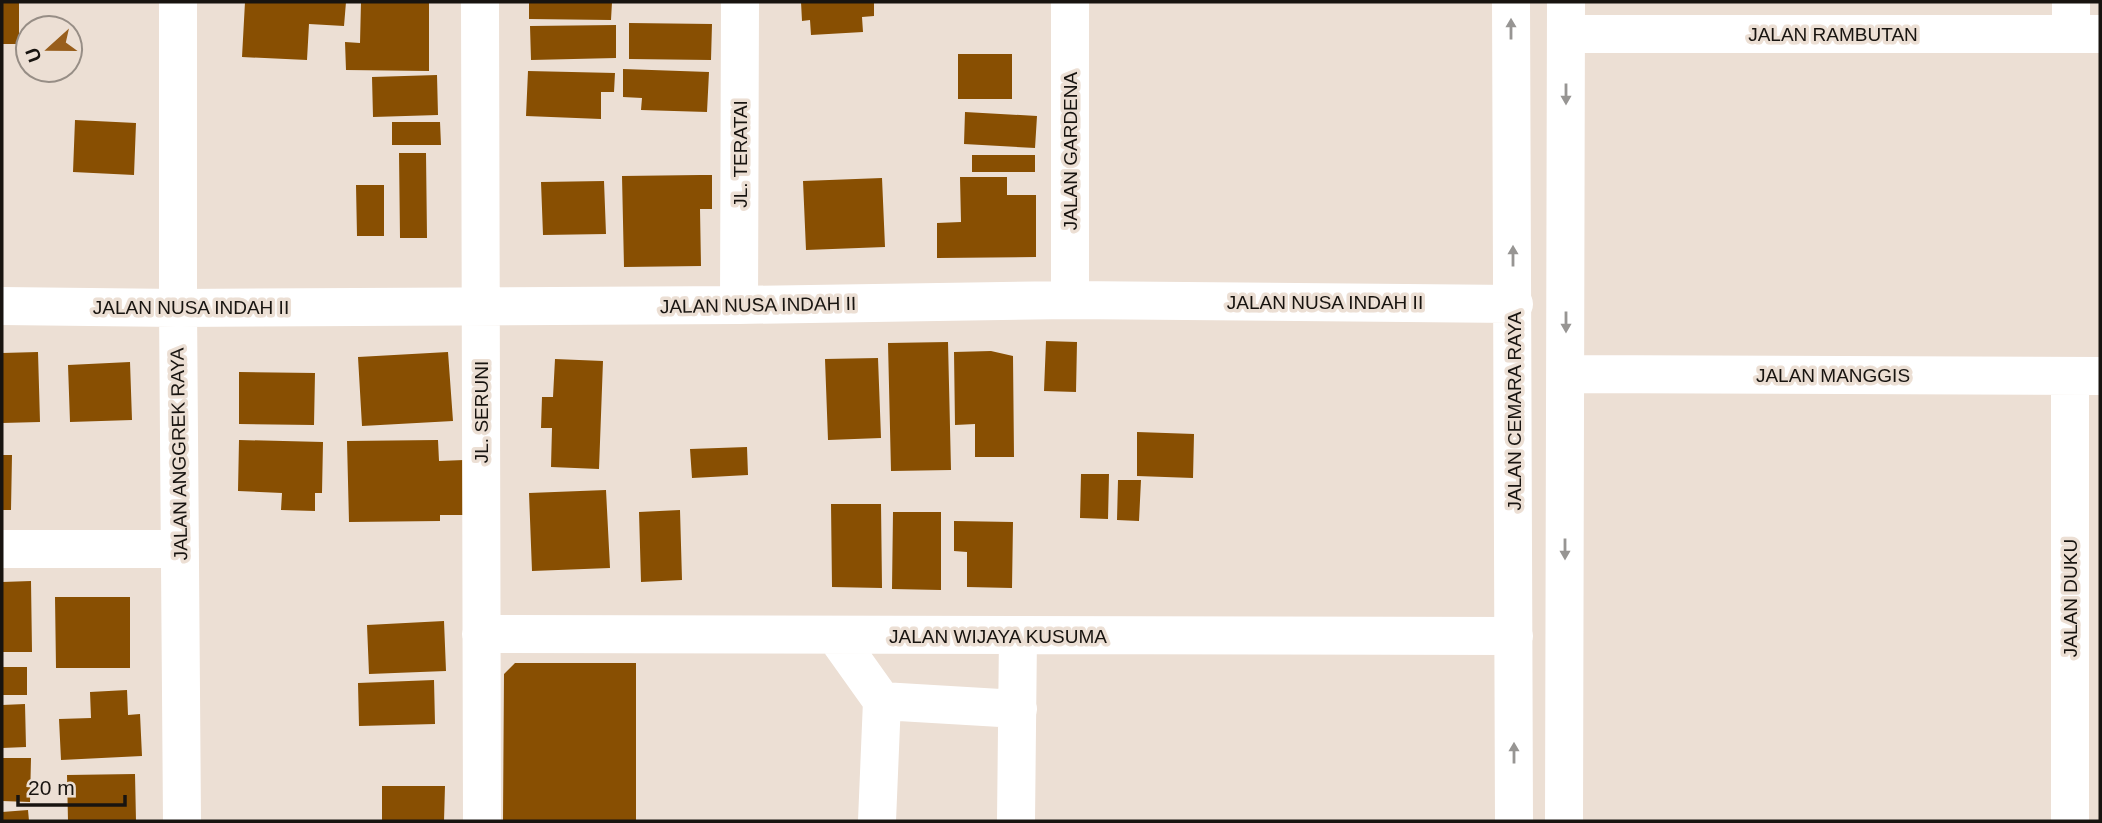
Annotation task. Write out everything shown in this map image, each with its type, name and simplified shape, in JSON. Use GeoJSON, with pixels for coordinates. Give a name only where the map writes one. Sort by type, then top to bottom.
{"type":"FeatureCollection","features":[{"type":"Feature","properties":{"kind":"street","name":"JALAN ANGGREK RAYA"},"geometry":{"type":"LineString","coordinates":[[178,2],[182,821]]}},
{"type":"Feature","properties":{"kind":"street","name":"JL. SERUNI"},"geometry":{"type":"LineString","coordinates":[[480,2],[482,821]]}},
{"type":"Feature","properties":{"kind":"street","name":"JL. TERATAI"},"geometry":{"type":"LineString","coordinates":[[739,305],[740,2]]}},
{"type":"Feature","properties":{"kind":"street","name":"JALAN GARDENA"},"geometry":{"type":"LineString","coordinates":[[1070,2],[1070,300]]}},
{"type":"Feature","properties":{"kind":"street","name":"JALAN CEMARA RAYA"},"geometry":{"type":"LineString","coordinates":[[1511,2],[1514,821]]}},
{"type":"Feature","properties":{"kind":"street","name":"JALAN RAMBUTAN"},"geometry":{"type":"LineString","coordinates":[[1566,18],[2081,23]]}},
{"type":"Feature","properties":{"kind":"street"},"geometry":{"type":"LineString","coordinates":[[1564,821],[1566,18]]}},
{"type":"Feature","properties":{"kind":"street","name":"JALAN NUSA INDAH II"},"geometry":{"type":"LineString","coordinates":[[2,306],[480,307],[1070,300],[1514,304]]}},
{"type":"Feature","properties":{"kind":"street","name":"JALAN MANGGIS"},"geometry":{"type":"LineString","coordinates":[[1566,374],[2085,376]]}},
{"type":"Feature","properties":{"kind":"street","name":"JALAN DUKU"},"geometry":{"type":"LineString","coordinates":[[2070,821],[2085,723],[2085,376]]}},
{"type":"Feature","properties":{"kind":"street"},"geometry":{"type":"LineString","coordinates":[[2,549],[180,549]]}},
{"type":"Feature","properties":{"kind":"street","name":"JALAN WIJAYA KUSUMA"},"geometry":{"type":"LineString","coordinates":[[481,634],[1514,636]]}},
{"type":"Feature","properties":{"kind":"street"},"geometry":{"type":"LineString","coordinates":[[835,635],[882,701],[877,821]]}},
{"type":"Feature","properties":{"kind":"street"},"geometry":{"type":"LineString","coordinates":[[1016,821],[1018,636]]}},
{"type":"Feature","properties":{"kind":"street"},"geometry":{"type":"LineString","coordinates":[[882,701],[1018,709]]}},
{"type":"Feature","properties":{"kind":"building"},"geometry":{"type":"Polygon","coordinates":[[[2,2],[19,2],[19,14],[14,14],[14,44],[2,44],[2,2]]]}},
{"type":"Feature","properties":{"kind":"building"},"geometry":{"type":"Polygon","coordinates":[[[245,2],[346,2],[344,26],[309,24],[307,60],[242,57],[245,2]]]}},
{"type":"Feature","properties":{"kind":"building"},"geometry":{"type":"Polygon","coordinates":[[[361,2],[429,2],[429,71],[346,70],[345,42],[360,43],[361,2]]]}},
{"type":"Feature","properties":{"kind":"building"},"geometry":{"type":"Polygon","coordinates":[[[529,2],[612,2],[611,20],[529,19],[529,2]]]}},
{"type":"Feature","properties":{"kind":"building"},"geometry":{"type":"Polygon","coordinates":[[[801,2],[874,2],[874,16],[862,17],[863,32],[811,35],[810,20],[802,21],[801,2]]]}},
{"type":"Feature","properties":{"kind":"building"},"geometry":{"type":"Polygon","coordinates":[[[629,23],[712,24],[711,60],[629,59],[629,23]]]}},
{"type":"Feature","properties":{"kind":"building"},"geometry":{"type":"Polygon","coordinates":[[[616,25],[616,58],[531,60],[530,26],[616,25]]]}},
{"type":"Feature","properties":{"kind":"building"},"geometry":{"type":"Polygon","coordinates":[[[958,54],[1012,54],[1012,99],[958,99],[958,54]]]}},
{"type":"Feature","properties":{"kind":"building"},"geometry":{"type":"Polygon","coordinates":[[[623,69],[709,72],[707,112],[641,110],[642,98],[623,97],[623,69]]]}},
{"type":"Feature","properties":{"kind":"building"},"geometry":{"type":"Polygon","coordinates":[[[528,71],[615,73],[614,92],[601,92],[601,119],[526,116],[528,71]]]}},
{"type":"Feature","properties":{"kind":"building"},"geometry":{"type":"Polygon","coordinates":[[[437,75],[438,115],[373,117],[372,77],[437,75]]]}},
{"type":"Feature","properties":{"kind":"building"},"geometry":{"type":"Polygon","coordinates":[[[965,112],[1037,116],[1035,148],[964,144],[965,112]]]}},
{"type":"Feature","properties":{"kind":"building"},"geometry":{"type":"Polygon","coordinates":[[[75,120],[136,123],[134,175],[73,172],[75,120]]]}},
{"type":"Feature","properties":{"kind":"building"},"geometry":{"type":"Polygon","coordinates":[[[392,122],[440,122],[441,145],[392,145],[392,122]]]}},
{"type":"Feature","properties":{"kind":"building"},"geometry":{"type":"Polygon","coordinates":[[[399,153],[426,153],[427,238],[400,238],[399,153]]]}},
{"type":"Feature","properties":{"kind":"building"},"geometry":{"type":"Polygon","coordinates":[[[972,155],[1035,155],[1035,172],[972,172],[972,155]]]}},
{"type":"Feature","properties":{"kind":"building"},"geometry":{"type":"Polygon","coordinates":[[[712,175],[712,209],[700,209],[701,266],[624,267],[622,176],[712,175]]]}},
{"type":"Feature","properties":{"kind":"building"},"geometry":{"type":"Polygon","coordinates":[[[960,177],[1007,177],[1007,195],[1036,195],[1036,257],[937,258],[937,223],[961,222],[960,177]]]}},
{"type":"Feature","properties":{"kind":"building"},"geometry":{"type":"Polygon","coordinates":[[[882,178],[885,247],[806,250],[803,181],[882,178]]]}},
{"type":"Feature","properties":{"kind":"building"},"geometry":{"type":"Polygon","coordinates":[[[604,181],[606,234],[543,235],[541,182],[604,181]]]}},
{"type":"Feature","properties":{"kind":"building"},"geometry":{"type":"Polygon","coordinates":[[[356,185],[384,185],[384,236],[357,236],[356,185]]]}},
{"type":"Feature","properties":{"kind":"building"},"geometry":{"type":"Polygon","coordinates":[[[1046,341],[1077,342],[1076,392],[1044,391],[1046,341]]]}},
{"type":"Feature","properties":{"kind":"building"},"geometry":{"type":"Polygon","coordinates":[[[948,342],[951,470],[891,471],[888,343],[948,342]]]}},
{"type":"Feature","properties":{"kind":"building"},"geometry":{"type":"Polygon","coordinates":[[[991,351],[1013,356],[1014,457],[975,457],[975,424],[955,425],[954,352],[991,351]]]}},
{"type":"Feature","properties":{"kind":"building"},"geometry":{"type":"Polygon","coordinates":[[[38,352],[40,422],[2,423],[2,353],[38,352]]]}},
{"type":"Feature","properties":{"kind":"building"},"geometry":{"type":"Polygon","coordinates":[[[448,352],[453,421],[362,426],[358,357],[448,352]]]}},
{"type":"Feature","properties":{"kind":"building"},"geometry":{"type":"Polygon","coordinates":[[[878,358],[881,438],[828,440],[825,359],[878,358]]]}},
{"type":"Feature","properties":{"kind":"building"},"geometry":{"type":"Polygon","coordinates":[[[555,359],[603,361],[599,469],[551,467],[552,428],[541,428],[542,397],[553,397],[555,359]]]}},
{"type":"Feature","properties":{"kind":"building"},"geometry":{"type":"Polygon","coordinates":[[[130,362],[132,420],[70,422],[68,365],[130,362]]]}},
{"type":"Feature","properties":{"kind":"building"},"geometry":{"type":"Polygon","coordinates":[[[239,372],[315,373],[314,425],[239,424],[239,372]]]}},
{"type":"Feature","properties":{"kind":"building"},"geometry":{"type":"Polygon","coordinates":[[[1137,432],[1194,434],[1193,478],[1137,476],[1137,432]]]}},
{"type":"Feature","properties":{"kind":"building"},"geometry":{"type":"Polygon","coordinates":[[[239,440],[323,442],[322,493],[315,493],[315,511],[281,510],[282,493],[238,491],[239,440]]]}},
{"type":"Feature","properties":{"kind":"building"},"geometry":{"type":"Polygon","coordinates":[[[438,440],[439,461],[464,460],[466,515],[440,515],[440,521],[349,522],[347,441],[438,440]]]}},
{"type":"Feature","properties":{"kind":"building"},"geometry":{"type":"Polygon","coordinates":[[[747,447],[748,475],[692,478],[690,449],[747,447]]]}},
{"type":"Feature","properties":{"kind":"building"},"geometry":{"type":"Polygon","coordinates":[[[2,455],[12,455],[11,510],[2,510],[2,455]]]}},
{"type":"Feature","properties":{"kind":"building"},"geometry":{"type":"Polygon","coordinates":[[[1081,474],[1109,474],[1108,519],[1080,518],[1081,474]]]}},
{"type":"Feature","properties":{"kind":"building"},"geometry":{"type":"Polygon","coordinates":[[[1118,480],[1141,480],[1139,521],[1117,520],[1118,480]]]}},
{"type":"Feature","properties":{"kind":"building"},"geometry":{"type":"Polygon","coordinates":[[[606,490],[610,568],[532,571],[529,493],[606,490]]]}},
{"type":"Feature","properties":{"kind":"building"},"geometry":{"type":"Polygon","coordinates":[[[831,504],[881,504],[882,588],[832,587],[831,504]]]}},
{"type":"Feature","properties":{"kind":"building"},"geometry":{"type":"Polygon","coordinates":[[[680,510],[682,580],[641,582],[639,512],[680,510]]]}},
{"type":"Feature","properties":{"kind":"building"},"geometry":{"type":"Polygon","coordinates":[[[893,512],[941,512],[941,590],[892,589],[893,512]]]}},
{"type":"Feature","properties":{"kind":"building"},"geometry":{"type":"Polygon","coordinates":[[[954,521],[1013,522],[1012,588],[967,587],[967,552],[954,551],[954,521]]]}},
{"type":"Feature","properties":{"kind":"building"},"geometry":{"type":"Polygon","coordinates":[[[31,581],[32,652],[2,652],[2,582],[31,581]]]}},
{"type":"Feature","properties":{"kind":"building"},"geometry":{"type":"Polygon","coordinates":[[[55,597],[130,597],[130,668],[56,668],[55,597]]]}},
{"type":"Feature","properties":{"kind":"building"},"geometry":{"type":"Polygon","coordinates":[[[444,621],[446,671],[369,674],[367,625],[444,621]]]}},
{"type":"Feature","properties":{"kind":"building"},"geometry":{"type":"Polygon","coordinates":[[[515,663],[636,663],[636,821],[503,821],[504,674],[515,663]]]}},
{"type":"Feature","properties":{"kind":"building"},"geometry":{"type":"Polygon","coordinates":[[[2,667],[27,667],[27,695],[2,695],[2,667]]]}},
{"type":"Feature","properties":{"kind":"building"},"geometry":{"type":"Polygon","coordinates":[[[434,680],[435,724],[359,726],[358,683],[434,680]]]}},
{"type":"Feature","properties":{"kind":"building"},"geometry":{"type":"Polygon","coordinates":[[[127,690],[128,715],[140,714],[142,756],[61,760],[59,719],[91,718],[90,692],[127,690]]]}},
{"type":"Feature","properties":{"kind":"building"},"geometry":{"type":"Polygon","coordinates":[[[25,704],[26,747],[2,748],[2,705],[25,704]]]}},
{"type":"Feature","properties":{"kind":"building"},"geometry":{"type":"Polygon","coordinates":[[[2,758],[31,758],[30,802],[2,801],[2,758]]]}},
{"type":"Feature","properties":{"kind":"building"},"geometry":{"type":"Polygon","coordinates":[[[135,774],[136,821],[68,821],[67,775],[135,774]]]}},
{"type":"Feature","properties":{"kind":"building"},"geometry":{"type":"Polygon","coordinates":[[[382,786],[445,786],[444,821],[382,821],[382,786]]]}},
{"type":"Feature","properties":{"kind":"building"},"geometry":{"type":"Polygon","coordinates":[[[28,810],[29,821],[2,821],[2,812],[28,810]]]}}]}
